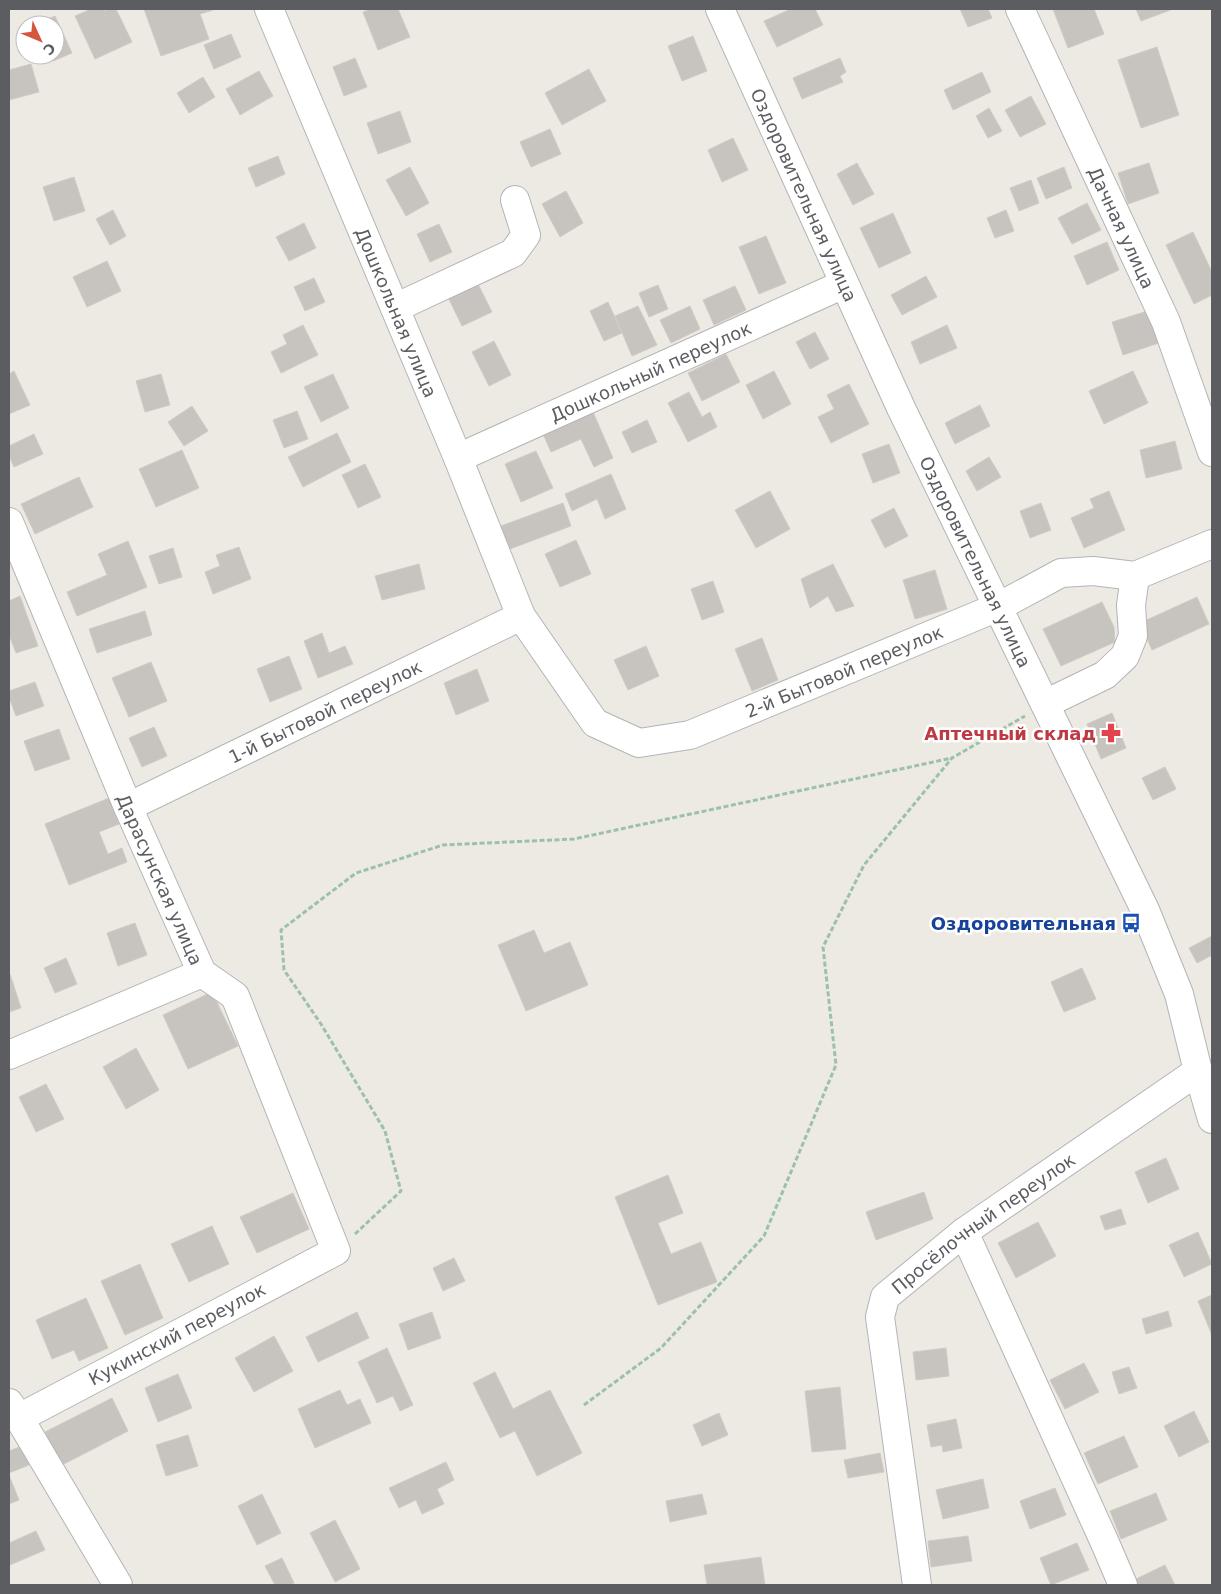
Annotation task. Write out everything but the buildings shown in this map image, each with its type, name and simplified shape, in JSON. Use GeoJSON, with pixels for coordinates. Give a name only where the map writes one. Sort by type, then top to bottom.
{"type":"FeatureCollection","features":[{"type":"Feature","properties":{"kind":"street","name":"Дошкольная улица"},"geometry":{"type":"LineString","coordinates":[[269,9],[458,458],[521,616]]}},
{"type":"Feature","properties":{"kind":"street","name":"Оздоровительная улица"},"geometry":{"type":"LineString","coordinates":[[720,9],[901,408],[1146,910],[1179,994],[1198,1071],[1210,1106]]}},
{"type":"Feature","properties":{"kind":"street","name":"Дачная улица"},"geometry":{"type":"LineString","coordinates":[[1020,9],[1166,322],[1212,452]]}},
{"type":"Feature","properties":{"kind":"street"},"geometry":{"type":"LineString","coordinates":[[395,308],[513,253],[526,235],[515,200]]}},
{"type":"Feature","properties":{"kind":"street","name":"Дошкольный переулок"},"geometry":{"type":"LineString","coordinates":[[458,458],[844,284]]}},
{"type":"Feature","properties":{"kind":"street","name":"Дарасунская улица"},"geometry":{"type":"LineString","coordinates":[[9,522],[128,807],[202,973],[235,996],[336,1251]]}},
{"type":"Feature","properties":{"kind":"street"},"geometry":{"type":"LineString","coordinates":[[1045,704],[1105,674],[1125,656],[1133,636],[1131,605],[1135,576],[1212,544]]}},
{"type":"Feature","properties":{"kind":"street","name":"2-й Бытовой переулок"},"geometry":{"type":"LineString","coordinates":[[521,616],[595,723],[639,743],[690,735],[998,607],[1061,573],[1093,570],[1135,576]]}},
{"type":"Feature","properties":{"kind":"street","name":"1-й Бытовой переулок"},"geometry":{"type":"LineString","coordinates":[[128,807],[521,616]]}},
{"type":"Feature","properties":{"kind":"street"},"geometry":{"type":"LineString","coordinates":[[9,1055],[202,973]]}},
{"type":"Feature","properties":{"kind":"street","name":"Просёлочный переулок"},"geometry":{"type":"LineString","coordinates":[[917,1585],[880,1318],[886,1297],[964,1232],[1198,1071]]}},
{"type":"Feature","properties":{"kind":"street"},"geometry":{"type":"LineString","coordinates":[[964,1232],[1123,1585]]}},
{"type":"Feature","properties":{"kind":"street","name":"Кукинский переулок"},"geometry":{"type":"LineString","coordinates":[[14,1410],[336,1251]]}},
{"type":"Feature","properties":{"kind":"street"},"geometry":{"type":"LineString","coordinates":[[14,1410],[118,1585]]}},
{"type":"Feature","properties":{"kind":"path"},"geometry":{"type":"LineString","coordinates":[[336,1251],[401,1191],[385,1131],[321,1024],[284,970],[281,930],[356,873],[443,845],[574,839],[952,758],[1045,704]]}},
{"type":"Feature","properties":{"kind":"path"},"geometry":{"type":"LineString","coordinates":[[584,1405],[661,1348],[764,1236],[836,1065],[823,947],[864,865],[952,758]]}},
{"type":"Feature","properties":{"kind":"place","name":"Аптечный склад"},"geometry":{"type":"Point","coordinates":[1111,733]}},
{"type":"Feature","properties":{"kind":"place","name":"Оздоровительная"},"geometry":{"type":"Point","coordinates":[1131,923]}}]}
